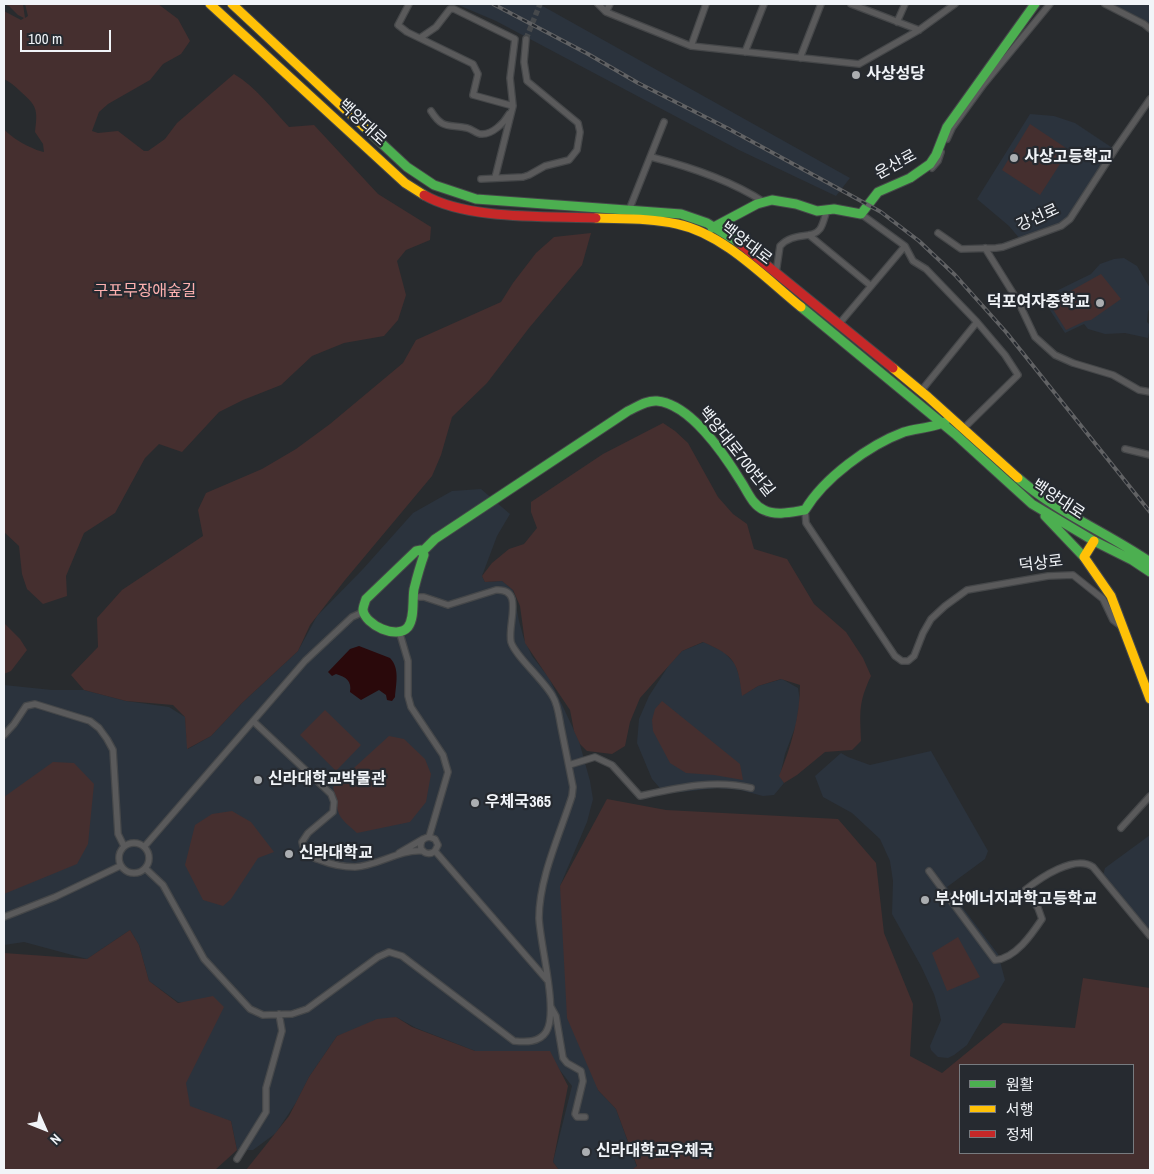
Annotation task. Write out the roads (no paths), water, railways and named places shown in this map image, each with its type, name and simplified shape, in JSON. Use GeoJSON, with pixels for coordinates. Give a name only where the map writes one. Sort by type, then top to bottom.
{"type":"FeatureCollection","features":[{"type":"Feature","properties":{"kind":"main road","name":"백양대로"},"geometry":{"type":"LineString","coordinates":[[210,4],[405,183],[430,198],[481,213],[656,220],[682,224],[706,233],[728,247],[943,424],[1032,504],[1150,572]]}},
{"type":"Feature","properties":{"kind":"main road","name":"백양대로"},"geometry":{"type":"LineString","coordinates":[[232,4],[407,167],[434,185],[476,199],[681,214],[698,218],[715,226],[922,391],[1038,495],[1057,508],[1137,552],[1150,562]]}},
{"type":"Feature","properties":{"kind":"main road","name":"운산로"},"geometry":{"type":"LineString","coordinates":[[861,214],[878,192],[910,178],[930,164],[936,155],[947,127],[1035,4]]}},
{"type":"Feature","properties":{"kind":"main road"},"geometry":{"type":"LineString","coordinates":[[706,233],[715,226],[757,204],[772,200],[785,201],[817,211],[847,210],[861,214]]}},
{"type":"Feature","properties":{"kind":"main road","name":"백양대로700번길"},"geometry":{"type":"LineString","coordinates":[[363,612],[368,596],[416,551],[423,551],[448,530],[628,411],[654,401],[669,403],[688,415],[727,461],[753,500],[763,510],[779,514],[805,510]]}},
{"type":"Feature","properties":{"kind":"main road"},"geometry":{"type":"LineString","coordinates":[[805,510],[812,497],[864,452],[904,432],[929,425],[943,424],[951,416]]}},
{"type":"Feature","properties":{"kind":"main road"},"geometry":{"type":"LineString","coordinates":[[1032,504],[1055,525],[1084,557]]}},
{"type":"Feature","properties":{"kind":"main road","name":"덕상로"},"geometry":{"type":"LineString","coordinates":[[1094,541],[1084,557],[1111,596],[1150,699]]}},
{"type":"Feature","properties":{"kind":"main road"},"geometry":{"type":"LineString","coordinates":[[363,612],[367,619],[392,633],[400,634],[407,629],[410,623],[413,597],[424,555],[423,551]]}},
{"type":"Feature","properties":{"kind":"street"},"geometry":{"type":"LineString","coordinates":[[408,4],[398,25],[473,64],[478,74],[473,95],[513,106]]}},
{"type":"Feature","properties":{"kind":"street"},"geometry":{"type":"LineString","coordinates":[[598,4],[606,12],[690,46],[859,64],[919,30],[955,4]]}},
{"type":"Feature","properties":{"kind":"street"},"geometry":{"type":"LineString","coordinates":[[606,12],[610,4]]}},
{"type":"Feature","properties":{"kind":"street"},"geometry":{"type":"LineString","coordinates":[[690,46],[706,4]]}},
{"type":"Feature","properties":{"kind":"street"},"geometry":{"type":"LineString","coordinates":[[745,52],[764,4]]}},
{"type":"Feature","properties":{"kind":"street"},"geometry":{"type":"LineString","coordinates":[[800,58],[821,4]]}},
{"type":"Feature","properties":{"kind":"street"},"geometry":{"type":"LineString","coordinates":[[851,4],[919,30]]}},
{"type":"Feature","properties":{"kind":"street"},"geometry":{"type":"LineString","coordinates":[[897,22],[905,4]]}},
{"type":"Feature","properties":{"kind":"street"},"geometry":{"type":"LineString","coordinates":[[932,168],[938,161],[952,128],[984,84],[1050,4]]}},
{"type":"Feature","properties":{"kind":"street"},"geometry":{"type":"LineString","coordinates":[[1105,4],[1150,28]]}},
{"type":"Feature","properties":{"kind":"street"},"geometry":{"type":"LineString","coordinates":[[420,38],[436,27],[450,9],[454,9],[515,39],[510,78],[513,106],[496,178]]}},
{"type":"Feature","properties":{"kind":"street"},"geometry":{"type":"LineString","coordinates":[[482,179],[529,175],[545,166],[569,160],[577,150],[580,132],[578,123],[530,86],[527,81],[524,62],[526,39]]}},
{"type":"Feature","properties":{"kind":"street","name":"강선로"},"geometry":{"type":"LineString","coordinates":[[938,233],[961,249],[1003,247],[1061,226],[1070,219],[1150,99]]}},
{"type":"Feature","properties":{"kind":"street"},"geometry":{"type":"LineString","coordinates":[[431,111],[442,124],[470,129],[481,134],[491,132],[501,125],[508,117],[513,106]]}},
{"type":"Feature","properties":{"kind":"street"},"geometry":{"type":"LineString","coordinates":[[629,210],[652,157],[664,122]]}},
{"type":"Feature","properties":{"kind":"street"},"geometry":{"type":"LineString","coordinates":[[652,157],[732,184],[764,202]]}},
{"type":"Feature","properties":{"kind":"street"},"geometry":{"type":"LineString","coordinates":[[827,210],[820,229],[809,235],[871,286]]}},
{"type":"Feature","properties":{"kind":"street"},"geometry":{"type":"LineString","coordinates":[[861,214],[905,246],[912,260],[926,270],[978,322],[1005,355],[1018,375],[964,428]]}},
{"type":"Feature","properties":{"kind":"street","name":"백양대로"},"geometry":{"type":"LineString","coordinates":[[776,273],[780,246],[791,237],[809,235]]}},
{"type":"Feature","properties":{"kind":"street"},"geometry":{"type":"LineString","coordinates":[[839,324],[905,246]]}},
{"type":"Feature","properties":{"kind":"street"},"geometry":{"type":"LineString","coordinates":[[985,248],[1018,301],[1034,336],[1055,355],[1113,376],[1139,390],[1150,392]]}},
{"type":"Feature","properties":{"kind":"street"},"geometry":{"type":"LineString","coordinates":[[922,391],[978,322]]}},
{"type":"Feature","properties":{"kind":"street"},"geometry":{"type":"LineString","coordinates":[[1125,449],[1150,455]]}},
{"type":"Feature","properties":{"kind":"street","name":"덕상로"},"geometry":{"type":"LineString","coordinates":[[805,510],[806,523],[895,656],[902,661],[908,662],[914,656],[931,618],[967,590],[1048,576],[1073,575],[1103,599],[1113,620],[1124,628]]}},
{"type":"Feature","properties":{"kind":"street"},"geometry":{"type":"LineString","coordinates":[[146,868],[163,885],[204,959],[250,1009],[263,1016],[292,1014],[307,1009],[378,957],[389,952],[402,956],[514,1040],[526,1042],[540,1038],[546,1032],[550,1021],[551,1007],[539,918],[541,896],[572,796],[573,787],[554,698],[512,644],[510,625],[513,606],[512,597],[509,592],[496,590],[448,605],[424,597],[413,597]]}},
{"type":"Feature","properties":{"kind":"street"},"geometry":{"type":"LineString","coordinates":[[144,847],[304,662],[352,617],[363,612]]}},
{"type":"Feature","properties":{"kind":"street"},"geometry":{"type":"LineString","coordinates":[[400,634],[408,661],[408,696],[411,707],[443,755],[448,772],[426,838],[420,845],[423,852]]}},
{"type":"Feature","properties":{"kind":"street"},"geometry":{"type":"LineString","coordinates":[[4,735],[26,706],[35,704],[90,721],[99,728],[113,750],[118,834],[124,846]]}},
{"type":"Feature","properties":{"kind":"street"},"geometry":{"type":"LineString","coordinates":[[253,721],[331,794],[334,802],[333,812],[305,838],[302,842],[304,850],[312,857],[323,861],[355,867],[410,852],[429,854],[435,851],[437,842],[432,837],[426,838],[394,856]]}},
{"type":"Feature","properties":{"kind":"street"},"geometry":{"type":"LineString","coordinates":[[569,765],[595,757],[612,765],[640,796],[714,784],[751,788]]}},
{"type":"Feature","properties":{"kind":"street"},"geometry":{"type":"LineString","coordinates":[[1121,828],[1150,796]]}},
{"type":"Feature","properties":{"kind":"street"},"geometry":{"type":"LineString","coordinates":[[133,843],[144,847],[149,857],[149,863],[141,872],[135,874],[124,870],[120,866],[119,854],[124,846],[133,843]]}},
{"type":"Feature","properties":{"kind":"street"},"geometry":{"type":"LineString","coordinates":[[435,851],[547,980]]}},
{"type":"Feature","properties":{"kind":"street"},"geometry":{"type":"LineString","coordinates":[[929,871],[995,960],[1005,957],[1026,940],[1042,919],[1038,908],[1025,890],[1035,882],[1077,862],[1085,862],[1093,867],[1150,936]]}},
{"type":"Feature","properties":{"kind":"street"},"geometry":{"type":"LineString","coordinates":[[4,917],[55,897],[120,866]]}},
{"type":"Feature","properties":{"kind":"street"},"geometry":{"type":"LineString","coordinates":[[551,1007],[556,1016],[563,1058],[567,1063],[581,1071],[583,1081],[575,1114],[577,1117],[585,1117]]}},
{"type":"Feature","properties":{"kind":"street"},"geometry":{"type":"LineString","coordinates":[[237,1159],[266,1112],[266,1088],[282,1031],[279,1014]]}},
{"type":"Feature","properties":{"kind":"tunnel"},"geometry":{"type":"LineString","coordinates":[[526,39],[540,4]]}},
{"type":"Feature","properties":{"kind":"railway"},"geometry":{"type":"LineString","coordinates":[[493,4],[881,212],[919,241],[955,275],[1006,332],[1150,512]]}},
{"type":"Feature","properties":{"kind":"place","name":"사상성당"},"geometry":{"type":"Point","coordinates":[856,75]}},
{"type":"Feature","properties":{"kind":"place","name":"사상고등학교"},"geometry":{"type":"Point","coordinates":[1014,158]}},
{"type":"Feature","properties":{"kind":"place","name":"덕포여자중학교"},"geometry":{"type":"Point","coordinates":[1100,303]}},
{"type":"Feature","properties":{"kind":"place","name":"신라대학교박물관"},"geometry":{"type":"Point","coordinates":[258,780]}},
{"type":"Feature","properties":{"kind":"place","name":"우체국365"},"geometry":{"type":"Point","coordinates":[475,803]}},
{"type":"Feature","properties":{"kind":"place","name":"신라대학교"},"geometry":{"type":"Point","coordinates":[289,854]}},
{"type":"Feature","properties":{"kind":"place","name":"부산에너지과학고등학교"},"geometry":{"type":"Point","coordinates":[925,900]}},
{"type":"Feature","properties":{"kind":"place","name":"신라대학교우체국"},"geometry":{"type":"Point","coordinates":[586,1152]}},
{"type":"Feature","properties":{"kind":"park label","name":"구포무장애숲길"},"geometry":{"type":"Point","coordinates":[145,292]}}]}
